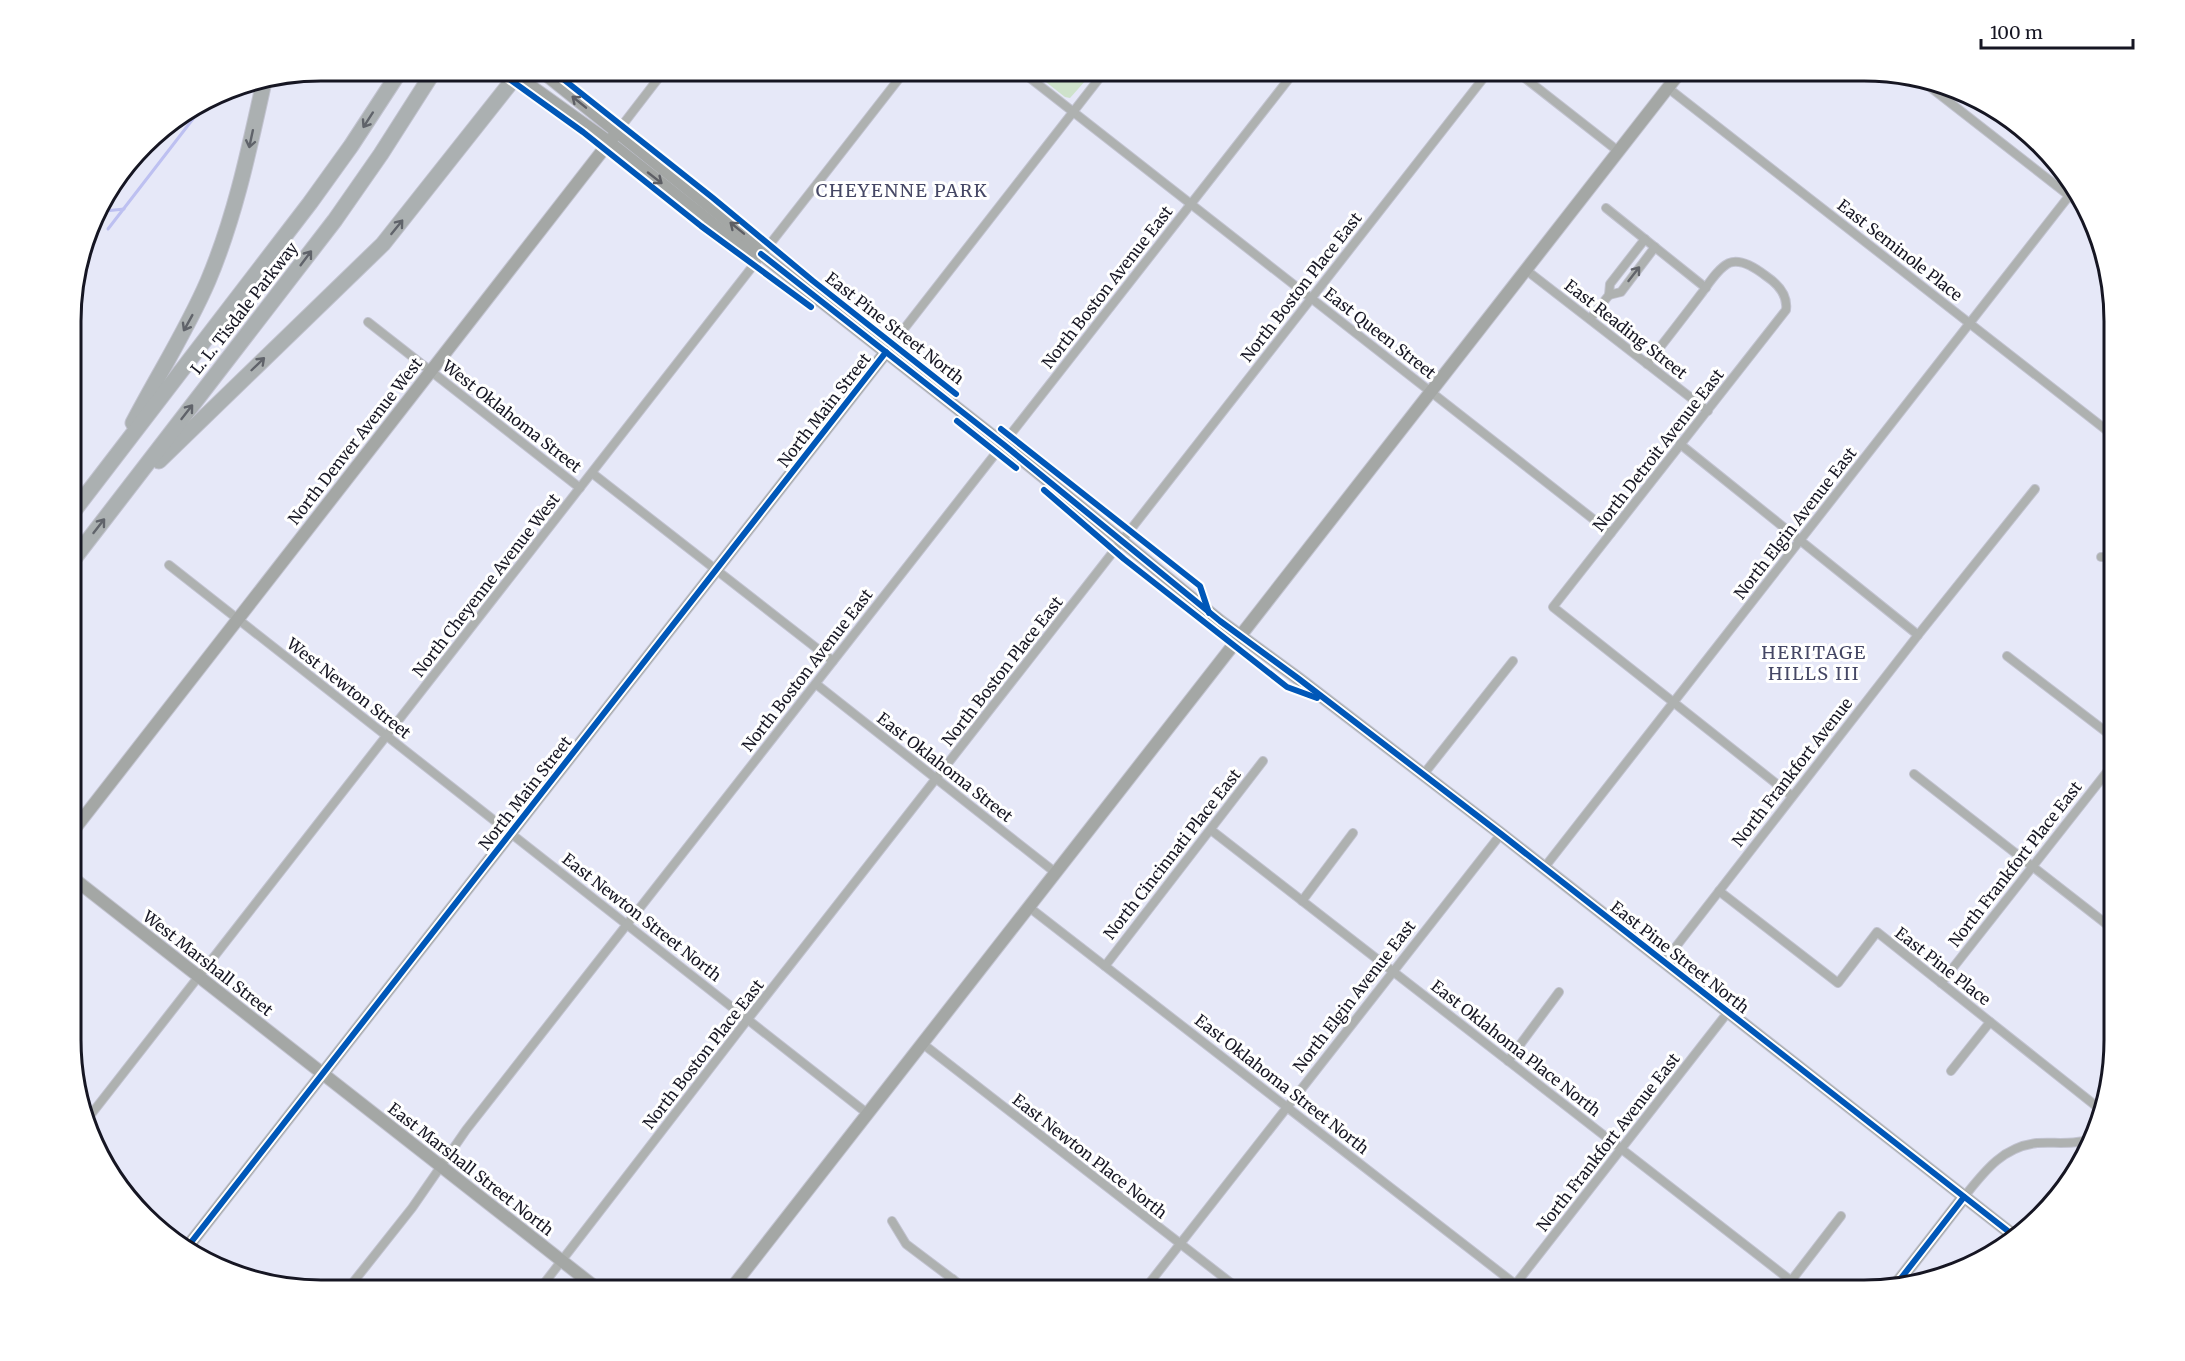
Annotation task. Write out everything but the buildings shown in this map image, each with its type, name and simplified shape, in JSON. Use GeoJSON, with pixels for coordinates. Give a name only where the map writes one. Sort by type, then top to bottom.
{"type":"FeatureCollection","features":[{"type":"Feature","properties":{"kind":"highway","name":"L. L. Tisdale Parkway"},"geometry":{"type":"LineString","coordinates":[[81,501],[310,203],[393,81]]}},
{"type":"Feature","properties":{"kind":"highway","name":"L. L. Tisdale Parkway"},"geometry":{"type":"LineString","coordinates":[[81,550],[341,211],[381,154],[427,81]]}},
{"type":"Feature","properties":{"kind":"highway"},"geometry":{"type":"LineString","coordinates":[[126,492],[383,244],[509,81]]}},
{"type":"Feature","properties":{"kind":"highway"},"geometry":{"type":"LineString","coordinates":[[111,462],[194,313],[208,281],[234,210],[263,88]]}},
{"type":"Feature","properties":{"kind":"street","name":"East Pine Street North"},"geometry":{"type":"LineString","coordinates":[[528,81],[742,246],[761,254]]}},
{"type":"Feature","properties":{"kind":"street","name":"East Pine Street North"},"geometry":{"type":"LineString","coordinates":[[554,81],[749,238],[761,254],[1003,444],[1121,542],[1239,635],[1501,834],[2008,1231]]}},
{"type":"Feature","properties":{"kind":"street","name":"North Denver Avenue West"},"geometry":{"type":"LineString","coordinates":[[81,821],[656,81]]}},
{"type":"Feature","properties":{"kind":"street","name":"North Cheyenne Avenue West"},"geometry":{"type":"LineString","coordinates":[[93,1113],[896,81]]}},
{"type":"Feature","properties":{"kind":"street","name":"East Queen Street"},"geometry":{"type":"LineString","coordinates":[[1035,81],[1611,533]]}},
{"type":"Feature","properties":{"kind":"street","name":"North Main Street"},"geometry":{"type":"LineString","coordinates":[[191,1242],[1096,81]]}},
{"type":"Feature","properties":{"kind":"street","name":"North Boston Avenue East"},"geometry":{"type":"LineString","coordinates":[[355,1280],[412,1208],[466,1130],[1286,81]]}},
{"type":"Feature","properties":{"kind":"street","name":"North Boston Place East"},"geometry":{"type":"LineString","coordinates":[[547,1280],[1480,81]]}},
{"type":"Feature","properties":{"kind":"street"},"geometry":{"type":"LineString","coordinates":[[1530,81],[1618,151]]}},
{"type":"Feature","properties":{"kind":"street"},"geometry":{"type":"LineString","coordinates":[[738,1280],[1673,81]]}},
{"type":"Feature","properties":{"kind":"street","name":"East Seminole Place"},"geometry":{"type":"LineString","coordinates":[[1668,88],[2104,428]]}},
{"type":"Feature","properties":{"kind":"street"},"geometry":{"type":"LineString","coordinates":[[1939,93],[2069,196]]}},
{"type":"Feature","properties":{"kind":"street","name":"North Elgin Avenue East"},"geometry":{"type":"LineString","coordinates":[[1544,868],[2069,196]]}},
{"type":"Feature","properties":{"kind":"street"},"geometry":{"type":"LineString","coordinates":[[1606,208],[1706,288],[1647,364]]}},
{"type":"Feature","properties":{"kind":"street"},"geometry":{"type":"LineString","coordinates":[[1590,319],[1609,295],[1610,284],[1645,238]]}},
{"type":"Feature","properties":{"kind":"street"},"geometry":{"type":"LineString","coordinates":[[1609,295],[1621,292],[1655,247]]}},
{"type":"Feature","properties":{"kind":"street","name":"North Detroit Avenue East"},"geometry":{"type":"LineString","coordinates":[[1672,702],[1553,607],[1786,310],[1785,295],[1776,283],[1740,262],[1728,264],[1706,288]]}},
{"type":"Feature","properties":{"kind":"street","name":"East Reading Street"},"geometry":{"type":"LineString","coordinates":[[1526,270],[1708,411]]}},
{"type":"Feature","properties":{"kind":"street","name":"West Oklahoma Street"},"geometry":{"type":"LineString","coordinates":[[368,322],[580,488]]}},
{"type":"Feature","properties":{"kind":"street"},"geometry":{"type":"LineString","coordinates":[[1680,444],[1918,635]]}},
{"type":"Feature","properties":{"kind":"street","name":"West Oklahoma Street"},"geometry":{"type":"LineString","coordinates":[[592,473],[717,569]]}},
{"type":"Feature","properties":{"kind":"street","name":"North Frankfort Avenue"},"geometry":{"type":"LineString","coordinates":[[1664,962],[1918,635],[2035,489]]}},
{"type":"Feature","properties":{"kind":"street","name":"West Newton Street"},"geometry":{"type":"LineString","coordinates":[[169,565],[510,833]]}},
{"type":"Feature","properties":{"kind":"street"},"geometry":{"type":"LineString","coordinates":[[717,569],[833,661]]}},
{"type":"Feature","properties":{"kind":"street"},"geometry":{"type":"LineString","coordinates":[[2007,656],[2104,730]]}},
{"type":"Feature","properties":{"kind":"street"},"geometry":{"type":"LineString","coordinates":[[1423,775],[1513,661]]}},
{"type":"Feature","properties":{"kind":"street","name":"East Oklahoma Street"},"geometry":{"type":"LineString","coordinates":[[816,684],[1056,873]]}},
{"type":"Feature","properties":{"kind":"street"},"geometry":{"type":"LineString","coordinates":[[1672,702],[1792,796]]}},
{"type":"Feature","properties":{"kind":"street","name":"North Cincinnati Place East"},"geometry":{"type":"LineString","coordinates":[[1105,966],[1263,761]]}},
{"type":"Feature","properties":{"kind":"street"},"geometry":{"type":"LineString","coordinates":[[1914,774],[2104,922]]}},
{"type":"Feature","properties":{"kind":"street","name":"North Frankfort Place East"},"geometry":{"type":"LineString","coordinates":[[1941,983],[2104,776]]}},
{"type":"Feature","properties":{"kind":"street","name":"East Oklahoma Place North"},"geometry":{"type":"LineString","coordinates":[[1211,830],[1790,1280]]}},
{"type":"Feature","properties":{"kind":"street","name":"East Newton Street North"},"geometry":{"type":"LineString","coordinates":[[510,833],[868,1114]]}},
{"type":"Feature","properties":{"kind":"street"},"geometry":{"type":"LineString","coordinates":[[1302,901],[1353,833]]}},
{"type":"Feature","properties":{"kind":"street","name":"North Elgin Avenue East"},"geometry":{"type":"LineString","coordinates":[[1152,1280],[1501,834]]}},
{"type":"Feature","properties":{"kind":"street","name":"West Marshall Street"},"geometry":{"type":"LineString","coordinates":[[81,884],[323,1073]]}},
{"type":"Feature","properties":{"kind":"street","name":"East Pine Place"},"geometry":{"type":"LineString","coordinates":[[1719,891],[1838,983],[1877,932],[2095,1105]]}},
{"type":"Feature","properties":{"kind":"street","name":"East Oklahoma Street North"},"geometry":{"type":"LineString","coordinates":[[1030,908],[1286,1106],[1504,1280]]}},
{"type":"Feature","properties":{"kind":"street"},"geometry":{"type":"LineString","coordinates":[[1508,1061],[1559,992]]}},
{"type":"Feature","properties":{"kind":"street","name":"North Frankfort Avenue East"},"geometry":{"type":"LineString","coordinates":[[1518,1280],[1728,1012]]}},
{"type":"Feature","properties":{"kind":"street","name":"East Pine Place"},"geometry":{"type":"LineString","coordinates":[[1951,1071],[1990,1022]]}},
{"type":"Feature","properties":{"kind":"street","name":"East Newton Place North"},"geometry":{"type":"LineString","coordinates":[[923,1044],[1227,1280]]}},
{"type":"Feature","properties":{"kind":"street","name":"East Marshall Street North"},"geometry":{"type":"LineString","coordinates":[[323,1073],[586,1280]]}},
{"type":"Feature","properties":{"kind":"street"},"geometry":{"type":"LineString","coordinates":[[1902,1277],[1989,1166],[1998,1158],[2013,1149],[2037,1143],[2080,1142]]}},
{"type":"Feature","properties":{"kind":"street"},"geometry":{"type":"LineString","coordinates":[[1792,1280],[1841,1216]]}},
{"type":"Feature","properties":{"kind":"street"},"geometry":{"type":"LineString","coordinates":[[892,1221],[906,1244],[953,1280]]}},
{"type":"Feature","properties":{"kind":"green space"},"geometry":{"type":"Polygon","coordinates":[[[1045,81],[1085,81],[1070,98],[1065,97],[1045,81]]]}},
{"type":"Feature","properties":{"kind":"waterway"},"geometry":{"type":"LineString","coordinates":[[108,229],[194,117]]}},
{"type":"Feature","properties":{"kind":"waterway"},"geometry":{"type":"LineString","coordinates":[[108,211],[124,209]]}},
{"type":"Feature","properties":{"kind":"cycle path"},"geometry":{"type":"LineString","coordinates":[[512,81],[583,132],[701,226],[811,307]]}},
{"type":"Feature","properties":{"kind":"cycle path"},"geometry":{"type":"LineString","coordinates":[[566,81],[956,394]]}},
{"type":"Feature","properties":{"kind":"cycle path"},"geometry":{"type":"LineString","coordinates":[[761,254],[1003,444],[1220,621],[1501,834],[2008,1231]]}},
{"type":"Feature","properties":{"kind":"cycle path"},"geometry":{"type":"LineString","coordinates":[[191,1242],[886,352]]}},
{"type":"Feature","properties":{"kind":"cycle path"},"geometry":{"type":"LineString","coordinates":[[957,421],[1016,468]]}},
{"type":"Feature","properties":{"kind":"cycle path"},"geometry":{"type":"LineString","coordinates":[[1001,429],[1200,586],[1209,613]]}},
{"type":"Feature","properties":{"kind":"cycle path"},"geometry":{"type":"LineString","coordinates":[[1044,490],[1124,559],[1287,687],[1317,698]]}},
{"type":"Feature","properties":{"kind":"cycle path"},"geometry":{"type":"LineString","coordinates":[[1902,1277],[1964,1197]]}},
{"type":"Feature","properties":{"kind":"district","name":"CHEYENNE PARK"},"geometry":{"type":"Point","coordinates":[902,190]}},
{"type":"Feature","properties":{"kind":"district","name":"HERITAGE HILLS III"},"geometry":{"type":"Point","coordinates":[1814,662]}}]}
